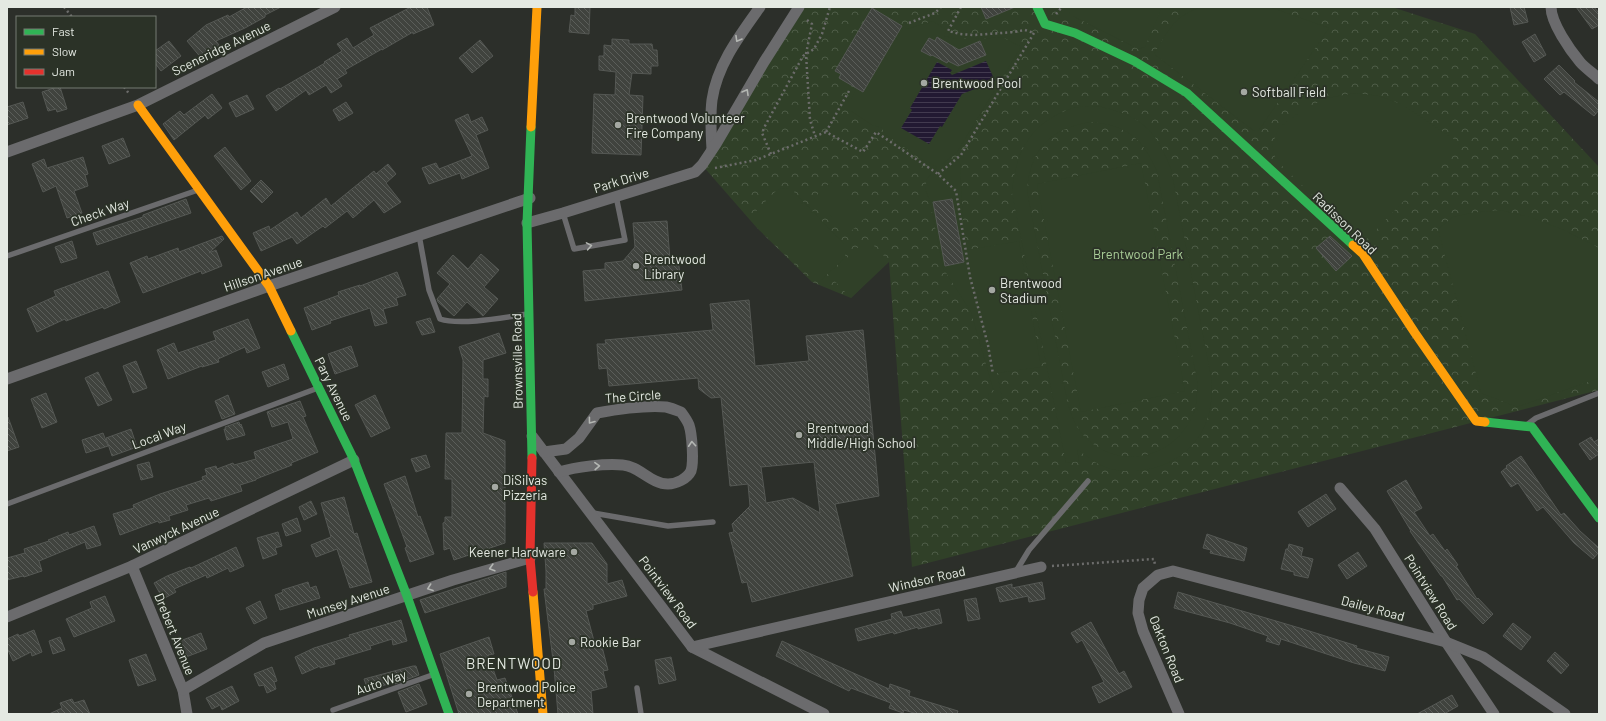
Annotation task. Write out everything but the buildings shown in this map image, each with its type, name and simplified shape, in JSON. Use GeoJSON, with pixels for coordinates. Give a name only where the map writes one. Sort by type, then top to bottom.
{"type":"FeatureCollection","features":[{"type":"Feature","properties":{"kind":"street","name":"Sceneridge Avenue"},"geometry":{"type":"LineString","coordinates":[[7,152],[138,105],[335,7]]}},
{"type":"Feature","properties":{"kind":"street","name":"Brownsville Road"},"geometry":{"type":"LineString","coordinates":[[537,7],[530,198],[527,223],[532,436],[530,558],[543,714]]}},
{"type":"Feature","properties":{"kind":"street"},"geometry":{"type":"LineString","coordinates":[[712,149],[712,99],[716,83],[722,67],[742,32],[760,7]]}},
{"type":"Feature","properties":{"kind":"street"},"geometry":{"type":"LineString","coordinates":[[695,172],[702,165],[799,7]]}},
{"type":"Feature","properties":{"kind":"street"},"geometry":{"type":"LineString","coordinates":[[1037,7],[1045,24]]}},
{"type":"Feature","properties":{"kind":"street"},"geometry":{"type":"LineString","coordinates":[[1552,7],[1551,12],[1562,35],[1581,63],[1599,79]]}},
{"type":"Feature","properties":{"kind":"street","name":"Radisson Road"},"geometry":{"type":"LineString","coordinates":[[1045,24],[1075,33],[1095,42],[1134,61],[1187,93],[1363,254],[1415,333],[1476,421],[1525,426]]}},
{"type":"Feature","properties":{"kind":"street","name":"Pary Avenue"},"geometry":{"type":"LineString","coordinates":[[138,105],[269,286],[354,460],[407,596],[449,714]]}},
{"type":"Feature","properties":{"kind":"street","name":"Park Drive"},"geometry":{"type":"LineString","coordinates":[[527,223],[562,214],[695,172]]}},
{"type":"Feature","properties":{"kind":"street","name":"Hillson Avenue"},"geometry":{"type":"LineString","coordinates":[[7,379],[269,286],[530,198]]}},
{"type":"Feature","properties":{"kind":"street","name":"The Circle"},"geometry":{"type":"LineString","coordinates":[[544,452],[566,449],[579,438],[597,413],[642,407],[667,407],[681,412],[688,424],[692,441],[691,470],[685,478],[674,483],[667,484],[657,481],[634,467],[623,465],[590,466],[559,472]]}},
{"type":"Feature","properties":{"kind":"street"},"geometry":{"type":"LineString","coordinates":[[1525,426],[1532,427],[1544,446],[1599,518]]}},
{"type":"Feature","properties":{"kind":"street","name":"Pointview Road"},"geometry":{"type":"LineString","coordinates":[[532,436],[692,647],[824,714]]}},
{"type":"Feature","properties":{"kind":"street","name":"Vanwyck Avenue"},"geometry":{"type":"LineString","coordinates":[[7,617],[132,566],[354,460]]}},
{"type":"Feature","properties":{"kind":"street","name":"Pointview Road"},"geometry":{"type":"LineString","coordinates":[[1340,488],[1375,529],[1446,642],[1494,714]]}},
{"type":"Feature","properties":{"kind":"street","name":"Munsey Avenue"},"geometry":{"type":"LineString","coordinates":[[183,690],[264,643],[453,580],[530,558]]}},
{"type":"Feature","properties":{"kind":"street","name":"Drebert Avenue"},"geometry":{"type":"LineString","coordinates":[[132,566],[183,690],[187,714]]}},
{"type":"Feature","properties":{"kind":"street","name":"Windsor Road"},"geometry":{"type":"LineString","coordinates":[[692,647],[1041,567]]}},
{"type":"Feature","properties":{"kind":"street","name":"Dailey Road"},"geometry":{"type":"LineString","coordinates":[[1158,576],[1173,571],[1446,642],[1483,657],[1565,714]]}},
{"type":"Feature","properties":{"kind":"street","name":"Oakton Road"},"geometry":{"type":"LineString","coordinates":[[1158,576],[1143,588],[1139,600],[1138,613],[1143,631],[1178,714]]}},
{"type":"Feature","properties":{"kind":"lane","name":"Check Way"},"geometry":{"type":"LineString","coordinates":[[7,256],[199,189]]}},
{"type":"Feature","properties":{"kind":"lane"},"geometry":{"type":"LineString","coordinates":[[562,214],[574,249],[625,240],[616,196]]}},
{"type":"Feature","properties":{"kind":"lane"},"geometry":{"type":"LineString","coordinates":[[419,235],[429,290],[440,319],[448,322],[496,318],[529,313]]}},
{"type":"Feature","properties":{"kind":"lane","name":"Local Way"},"geometry":{"type":"LineString","coordinates":[[7,504],[318,387]]}},
{"type":"Feature","properties":{"kind":"lane"},"geometry":{"type":"LineString","coordinates":[[1525,426],[1536,418],[1599,393]]}},
{"type":"Feature","properties":{"kind":"lane"},"geometry":{"type":"LineString","coordinates":[[1015,573],[1029,550],[1088,481]]}},
{"type":"Feature","properties":{"kind":"lane"},"geometry":{"type":"LineString","coordinates":[[590,513],[668,526],[713,522]]}},
{"type":"Feature","properties":{"kind":"lane","name":"Auto Way"},"geometry":{"type":"LineString","coordinates":[[333,710],[435,674]]}},
{"type":"Feature","properties":{"kind":"lane"},"geometry":{"type":"LineString","coordinates":[[637,688],[640,714]]}},
{"type":"Feature","properties":{"kind":"path"},"geometry":{"type":"LineString","coordinates":[[64,7],[71,16]]}},
{"type":"Feature","properties":{"kind":"path"},"geometry":{"type":"LineString","coordinates":[[771,154],[762,133],[764,126],[803,56],[814,49],[822,34],[830,7]]}},
{"type":"Feature","properties":{"kind":"path"},"geometry":{"type":"LineString","coordinates":[[909,23],[935,13],[941,7]]}},
{"type":"Feature","properties":{"kind":"path"},"geometry":{"type":"LineString","coordinates":[[961,7],[948,31],[974,35],[1025,30],[1034,33]]}},
{"type":"Feature","properties":{"kind":"path"},"geometry":{"type":"LineString","coordinates":[[807,20],[812,24],[806,54],[810,120],[815,136]]}},
{"type":"Feature","properties":{"kind":"path"},"geometry":{"type":"LineString","coordinates":[[938,174],[961,155],[1034,33],[1045,24]]}},
{"type":"Feature","properties":{"kind":"path"},"geometry":{"type":"LineString","coordinates":[[695,172],[756,160],[826,132],[850,91]]}},
{"type":"Feature","properties":{"kind":"path"},"geometry":{"type":"LineString","coordinates":[[826,132],[863,152],[876,132],[938,174],[956,191],[970,277],[988,345],[993,374]]}},
{"type":"Feature","properties":{"kind":"path"},"geometry":{"type":"LineString","coordinates":[[1041,567],[1154,558],[1158,576]]}},
{"type":"Feature","properties":{"kind":"green space","name":"Brentwood Park"},"geometry":{"type":"Polygon","coordinates":[[[804,7],[1392,7],[1475,34],[1599,167],[1599,390],[912,567],[889,262],[851,298],[812,282],[757,228],[702,165],[804,7]]]}},
{"type":"Feature","properties":{"kind":"green space"},"geometry":{"type":"Polygon","coordinates":[[[1072,7],[1162,7],[1145,47],[1138,49],[1069,14],[1072,7]]]}},
{"type":"Feature","properties":{"kind":"green space","name":"Softball Field"},"geometry":{"type":"Polygon","coordinates":[[[1201,7],[1270,7],[1329,28],[1259,130],[1254,131],[1154,54],[1168,31],[1178,20],[1184,15],[1201,7]]]}},
{"type":"Feature","properties":{"kind":"green space","name":"Brentwood Pool"},"geometry":{"type":"Polygon","coordinates":[[[872,8],[907,29],[933,21],[946,30],[944,36],[957,39],[1002,37],[1021,47],[957,152],[942,164],[948,162],[960,162],[963,227],[967,250],[1019,241],[1041,367],[997,373],[1003,403],[990,404],[988,394],[994,392],[971,312],[943,268],[930,201],[925,189],[927,179],[937,167],[923,160],[885,134],[882,128],[872,125],[851,111],[851,100],[857,88],[839,78],[841,74],[835,71],[872,8]]]}},
{"type":"Feature","properties":{"kind":"green space"},"geometry":{"type":"Polygon","coordinates":[[[1356,93],[1379,96],[1401,104],[1460,143],[1366,240],[1357,238],[1276,160],[1272,145],[1279,128],[1301,111],[1327,98],[1356,93]]]}},
{"type":"Feature","properties":{"kind":"green space"},"geometry":{"type":"Polygon","coordinates":[[[1098,106],[1125,114],[1145,126],[1159,143],[1171,169],[1212,382],[1210,411],[1204,427],[1197,439],[1177,458],[1165,464],[1138,471],[1125,471],[1106,468],[1077,449],[1079,461],[1066,463],[1012,193],[1017,164],[1028,140],[1036,130],[1046,121],[1073,108],[1098,106]],[[1090,122],[1076,125],[1053,136],[1037,153],[1032,164],[1027,191],[1068,405],[1074,421],[1083,435],[1096,446],[1110,453],[1126,456],[1141,456],[1156,452],[1170,444],[1182,433],[1195,410],[1197,400],[1197,380],[1157,172],[1146,150],[1132,135],[1114,126],[1090,122]]]}},
{"type":"Feature","properties":{"kind":"green space"},"geometry":{"type":"Polygon","coordinates":[[[1141,163],[1185,391],[1081,412],[1037,184],[1141,163]]]}},
{"type":"Feature","properties":{"kind":"green space"},"geometry":{"type":"Polygon","coordinates":[[[831,182],[865,218],[848,234],[814,198],[831,182]]]}},
{"type":"Feature","properties":{"kind":"green space"},"geometry":{"type":"Polygon","coordinates":[[[782,188],[793,191],[844,244],[846,252],[844,259],[821,280],[814,280],[755,221],[755,214],[757,210],[777,190],[782,188]]]}},
{"type":"Feature","properties":{"kind":"green space"},"geometry":{"type":"Polygon","coordinates":[[[1500,210],[1533,218],[1566,231],[1599,248],[1599,378],[1517,407],[1481,393],[1438,229],[1453,217],[1471,213],[1500,210]]]}},
{"type":"Feature","properties":{"kind":"green space"},"geometry":{"type":"Polygon","coordinates":[[[867,239],[889,261],[851,298],[829,275],[867,239]]]}},
{"type":"Feature","properties":{"kind":"shaded area","name":"Brentwood Pool"},"geometry":{"type":"Polygon","coordinates":[[[986,61],[995,81],[962,94],[942,127],[940,126],[929,144],[901,128],[912,110],[910,108],[937,62],[952,70],[950,73],[952,75],[986,61]]]}},
{"type":"Feature","properties":{"kind":"traffic: fast"},"geometry":{"type":"LineString","coordinates":[[1037,7],[1045,24],[1075,33],[1134,61],[1187,93],[1353,245]]}},
{"type":"Feature","properties":{"kind":"traffic: fast"},"geometry":{"type":"LineString","coordinates":[[531,127],[527,223],[532,458]]}},
{"type":"Feature","properties":{"kind":"traffic: fast"},"geometry":{"type":"LineString","coordinates":[[291,331],[354,460],[407,596],[449,714]]}},
{"type":"Feature","properties":{"kind":"traffic: fast"},"geometry":{"type":"LineString","coordinates":[[1485,422],[1532,427],[1599,518]]}},
{"type":"Feature","properties":{"kind":"traffic: slow"},"geometry":{"type":"LineString","coordinates":[[531,127],[537,7]]}},
{"type":"Feature","properties":{"kind":"traffic: slow"},"geometry":{"type":"LineString","coordinates":[[138,105],[269,286],[291,331]]}},
{"type":"Feature","properties":{"kind":"traffic: slow"},"geometry":{"type":"LineString","coordinates":[[1353,245],[1363,254],[1415,333],[1476,421],[1485,422]]}},
{"type":"Feature","properties":{"kind":"traffic: slow"},"geometry":{"type":"LineString","coordinates":[[533,592],[543,714]]}},
{"type":"Feature","properties":{"kind":"traffic: jam"},"geometry":{"type":"LineString","coordinates":[[532,458],[530,558],[533,592]]}},
{"type":"Feature","properties":{"kind":"place","name":"Brentwood Pool"},"geometry":{"type":"Point","coordinates":[924,83]}},
{"type":"Feature","properties":{"kind":"place","name":"Softball Field"},"geometry":{"type":"Point","coordinates":[1244,92]}},
{"type":"Feature","properties":{"kind":"place","name":"Brentwood Volunteer Fire Company"},"geometry":{"type":"Point","coordinates":[618,125]}},
{"type":"Feature","properties":{"kind":"place","name":"Brentwood Library"},"geometry":{"type":"Point","coordinates":[636,266]}},
{"type":"Feature","properties":{"kind":"place","name":"Brentwood Stadium"},"geometry":{"type":"Point","coordinates":[992,290]}},
{"type":"Feature","properties":{"kind":"place","name":"Brentwood Middle/High School"},"geometry":{"type":"Point","coordinates":[799,435]}},
{"type":"Feature","properties":{"kind":"place","name":"DiSilvas Pizzeria"},"geometry":{"type":"Point","coordinates":[495,487]}},
{"type":"Feature","properties":{"kind":"place","name":"Keener Hardware"},"geometry":{"type":"Point","coordinates":[574,552]}},
{"type":"Feature","properties":{"kind":"place","name":"Rookie Bar"},"geometry":{"type":"Point","coordinates":[572,642]}},
{"type":"Feature","properties":{"kind":"place","name":"Brentwood Police Department"},"geometry":{"type":"Point","coordinates":[469,694]}},
{"type":"Feature","properties":{"kind":"district","name":"BRENTWOOD"},"geometry":{"type":"Point","coordinates":[514,663]}}]}
